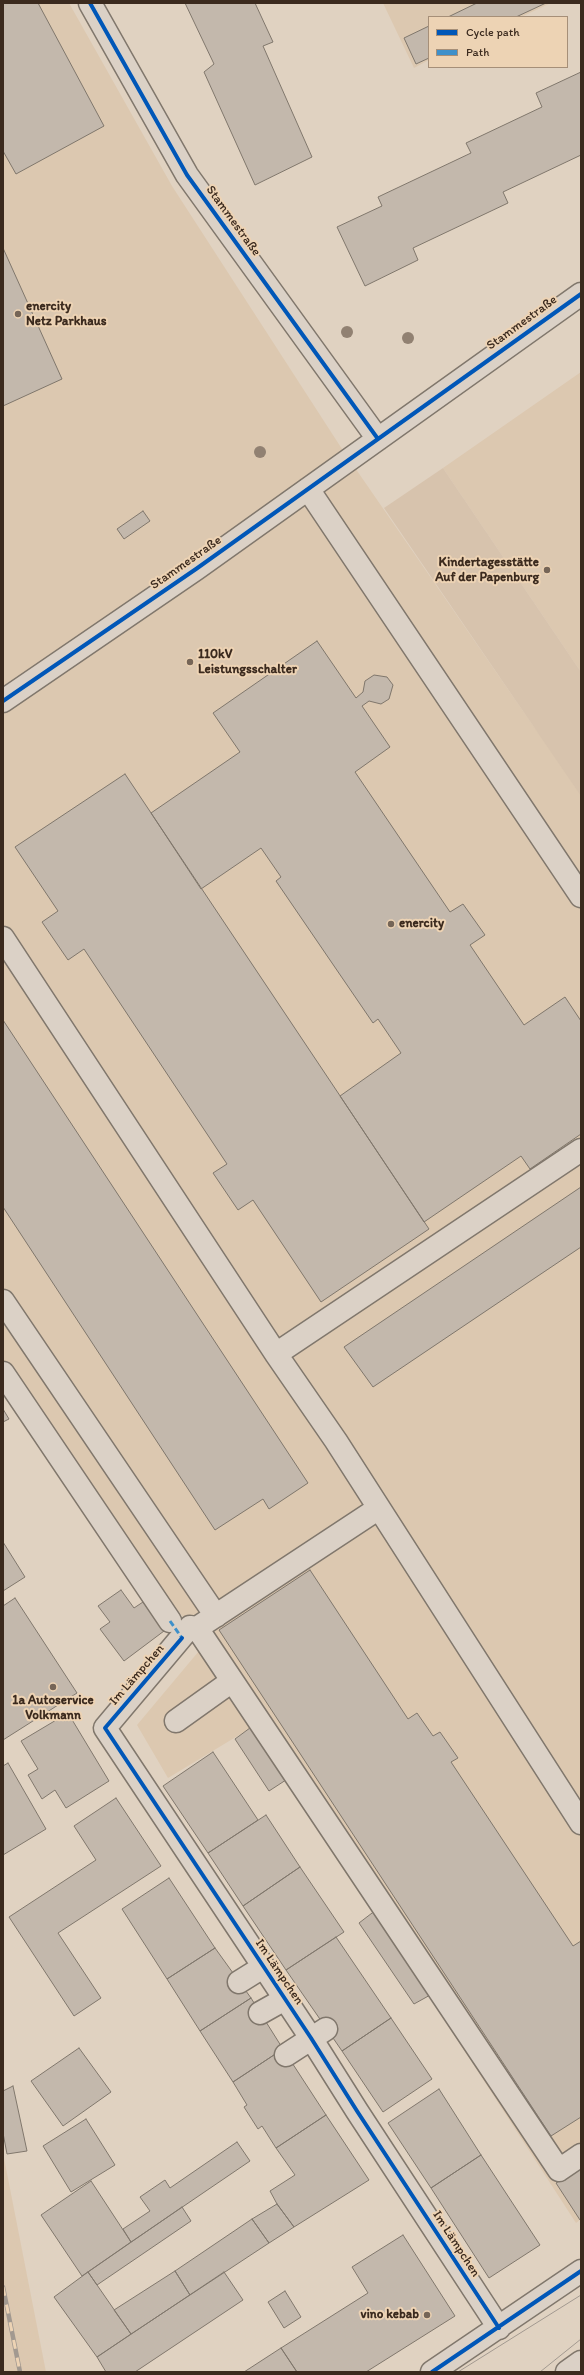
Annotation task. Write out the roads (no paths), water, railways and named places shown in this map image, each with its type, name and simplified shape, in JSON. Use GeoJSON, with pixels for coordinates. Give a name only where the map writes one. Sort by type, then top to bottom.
{"type":"FeatureCollection","features":[{"type":"Feature","properties":{"kind":"street","name":"Stammestraße"},"geometry":{"type":"LineString","coordinates":[[90,3],[187,175],[378,439]]}},
{"type":"Feature","properties":{"kind":"street","name":"Stammestraße"},"geometry":{"type":"LineString","coordinates":[[3,701],[196,569],[581,294]]}},
{"type":"Feature","properties":{"kind":"street"},"geometry":{"type":"LineString","coordinates":[[308,489],[581,896]]}},
{"type":"Feature","properties":{"kind":"street"},"geometry":{"type":"LineString","coordinates":[[3,938],[9,960],[379,1508],[581,1824]]}},
{"type":"Feature","properties":{"kind":"street"},"geometry":{"type":"LineString","coordinates":[[276,1354],[581,1150]]}},
{"type":"Feature","properties":{"kind":"street"},"geometry":{"type":"LineString","coordinates":[[3,1301],[216,1616]]}},
{"type":"Feature","properties":{"kind":"street"},"geometry":{"type":"LineString","coordinates":[[3,1373],[183,1629],[232,1681],[559,2170],[581,2155]]}},
{"type":"Feature","properties":{"kind":"street"},"geometry":{"type":"LineString","coordinates":[[183,1629],[216,1616],[379,1508]]}},
{"type":"Feature","properties":{"kind":"street","name":"Im Lämpchen"},"geometry":{"type":"LineString","coordinates":[[183,1629],[105,1728],[285,1999],[319,2034],[357,2111],[499,2328]]}},
{"type":"Feature","properties":{"kind":"street"},"geometry":{"type":"LineString","coordinates":[[176,1721],[232,1681]]}},
{"type":"Feature","properties":{"kind":"street"},"geometry":{"type":"LineString","coordinates":[[239,1982],[263,1967]]}},
{"type":"Feature","properties":{"kind":"street"},"geometry":{"type":"LineString","coordinates":[[260,2013],[285,1999]]}},
{"type":"Feature","properties":{"kind":"street"},"geometry":{"type":"LineString","coordinates":[[286,2055],[319,2034]]}},
{"type":"Feature","properties":{"kind":"street"},"geometry":{"type":"LineString","coordinates":[[432,2372],[581,2271]]}},
{"type":"Feature","properties":{"kind":"street"},"geometry":{"type":"LineString","coordinates":[[567,2372],[581,2362]]}},
{"type":"Feature","properties":{"kind":"tram line"},"geometry":{"type":"LineString","coordinates":[[458,2372],[581,2295]]}},
{"type":"Feature","properties":{"kind":"tram line"},"geometry":{"type":"LineString","coordinates":[[540,2372],[581,2339]]}},
{"type":"Feature","properties":{"kind":"railway"},"geometry":{"type":"LineString","coordinates":[[3,2287],[20,2372]]}},
{"type":"Feature","properties":{"kind":"place","name":"enercity Netz Parkhaus"},"geometry":{"type":"Point","coordinates":[18,314]}},
{"type":"Feature","properties":{"kind":"place","name":"Kindertagesstätte Auf der Papenburg"},"geometry":{"type":"Point","coordinates":[547,570]}},
{"type":"Feature","properties":{"kind":"place","name":"110kV Leistungsschalter"},"geometry":{"type":"Point","coordinates":[190,662]}},
{"type":"Feature","properties":{"kind":"place","name":"enercity"},"geometry":{"type":"Point","coordinates":[391,924]}},
{"type":"Feature","properties":{"kind":"place","name":"1a Autoservice Volkmann"},"geometry":{"type":"Point","coordinates":[53,1687]}},
{"type":"Feature","properties":{"kind":"place","name":"vino kebab"},"geometry":{"type":"Point","coordinates":[427,2315]}}]}
